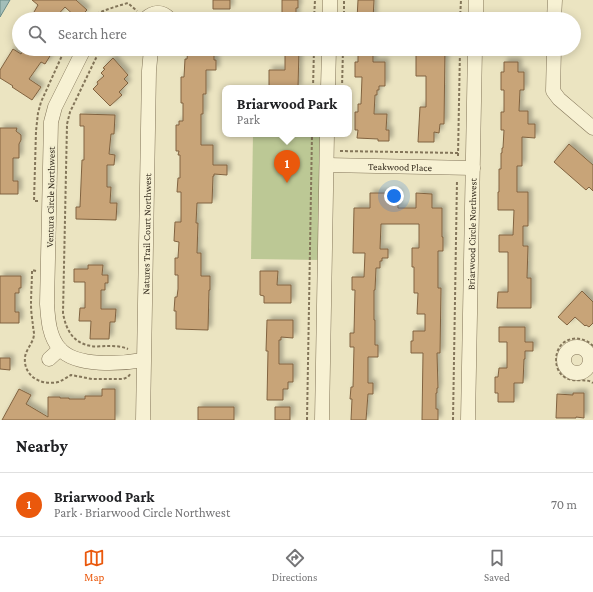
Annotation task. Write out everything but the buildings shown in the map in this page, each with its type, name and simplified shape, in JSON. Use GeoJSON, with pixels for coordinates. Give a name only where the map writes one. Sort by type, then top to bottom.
{"type":"FeatureCollection","features":[{"type":"Feature","properties":{"kind":"street"},"geometry":{"type":"LineString","coordinates":[[330,0],[330,12]]}},
{"type":"Feature","properties":{"kind":"street"},"geometry":{"type":"LineString","coordinates":[[476,0],[476,12]]}},
{"type":"Feature","properties":{"kind":"street"},"geometry":{"type":"LineString","coordinates":[[554,12],[555,0]]}},
{"type":"Feature","properties":{"kind":"street","name":"Ventura Circle Northwest"},"geometry":{"type":"LineString","coordinates":[[60,349],[51,332],[48,320],[47,304],[51,122],[55,107],[80,56]]}},
{"type":"Feature","properties":{"kind":"street","name":"Natures Trail Court Northwest"},"geometry":{"type":"LineString","coordinates":[[142,420],[138,361],[150,56]]}},
{"type":"Feature","properties":{"kind":"street"},"geometry":{"type":"LineString","coordinates":[[328,85],[329,56]]}},
{"type":"Feature","properties":{"kind":"street","name":"Briarwood Circle Northwest"},"geometry":{"type":"LineString","coordinates":[[468,420],[475,56]]}},
{"type":"Feature","properties":{"kind":"street"},"geometry":{"type":"LineString","coordinates":[[554,56],[553,91],[559,99],[593,128]]}},
{"type":"Feature","properties":{"kind":"street"},"geometry":{"type":"LineString","coordinates":[[322,420],[327,137]]}},
{"type":"Feature","properties":{"kind":"street","name":"Teakwood Place"},"geometry":{"type":"LineString","coordinates":[[327,165],[473,168]]}},
{"type":"Feature","properties":{"kind":"street"},"geometry":{"type":"LineString","coordinates":[[49,359],[60,349],[67,355],[93,362],[120,364],[138,361]]}},
{"type":"Feature","properties":{"kind":"path"},"geometry":{"type":"LineString","coordinates":[[314,12],[315,0]]}},
{"type":"Feature","properties":{"kind":"path"},"geometry":{"type":"LineString","coordinates":[[344,0],[344,12]]}},
{"type":"Feature","properties":{"kind":"path"},"geometry":{"type":"LineString","coordinates":[[460,12],[461,0]]}},
{"type":"Feature","properties":{"kind":"path"},"geometry":{"type":"LineString","coordinates":[[101,12],[128,3],[139,12]]}},
{"type":"Feature","properties":{"kind":"path"},"geometry":{"type":"LineString","coordinates":[[48,271],[32,270],[31,304],[34,337],[25,358],[30,375],[40,382],[48,383],[59,382],[71,375],[92,379],[123,379],[128,377],[138,361],[129,350],[123,347],[92,346],[83,344],[71,336],[64,322],[63,313],[67,124],[70,112],[97,56]]}},
{"type":"Feature","properties":{"kind":"path"},"geometry":{"type":"LineString","coordinates":[[313,85],[314,56]]}},
{"type":"Feature","properties":{"kind":"path"},"geometry":{"type":"LineString","coordinates":[[342,85],[343,56]]}},
{"type":"Feature","properties":{"kind":"path"},"geometry":{"type":"LineString","coordinates":[[453,420],[460,56]]}},
{"type":"Feature","properties":{"kind":"path"},"geometry":{"type":"LineString","coordinates":[[307,420],[312,137]]}},
{"type":"Feature","properties":{"kind":"path"},"geometry":{"type":"LineString","coordinates":[[340,151],[458,153]]}},
{"type":"Feature","properties":{"kind":"path"},"geometry":{"type":"LineString","coordinates":[[593,346],[591,343],[580,339],[568,340],[562,344],[558,351],[556,361],[562,375],[576,381],[589,381],[593,383]]}},
{"type":"Feature","properties":{"kind":"green space"},"geometry":{"type":"Polygon","coordinates":[[[253,137],[323,137],[321,260],[251,259],[253,137]]]}},
{"type":"Feature","properties":{"kind":"water"},"geometry":{"type":"Polygon","coordinates":[[[0,0],[10,0],[0,17],[0,0]]]}},
{"type":"Feature","properties":{"kind":"place","name":"Briarwood Park"},"geometry":{"type":"Point","coordinates":[287,183]}}]}
